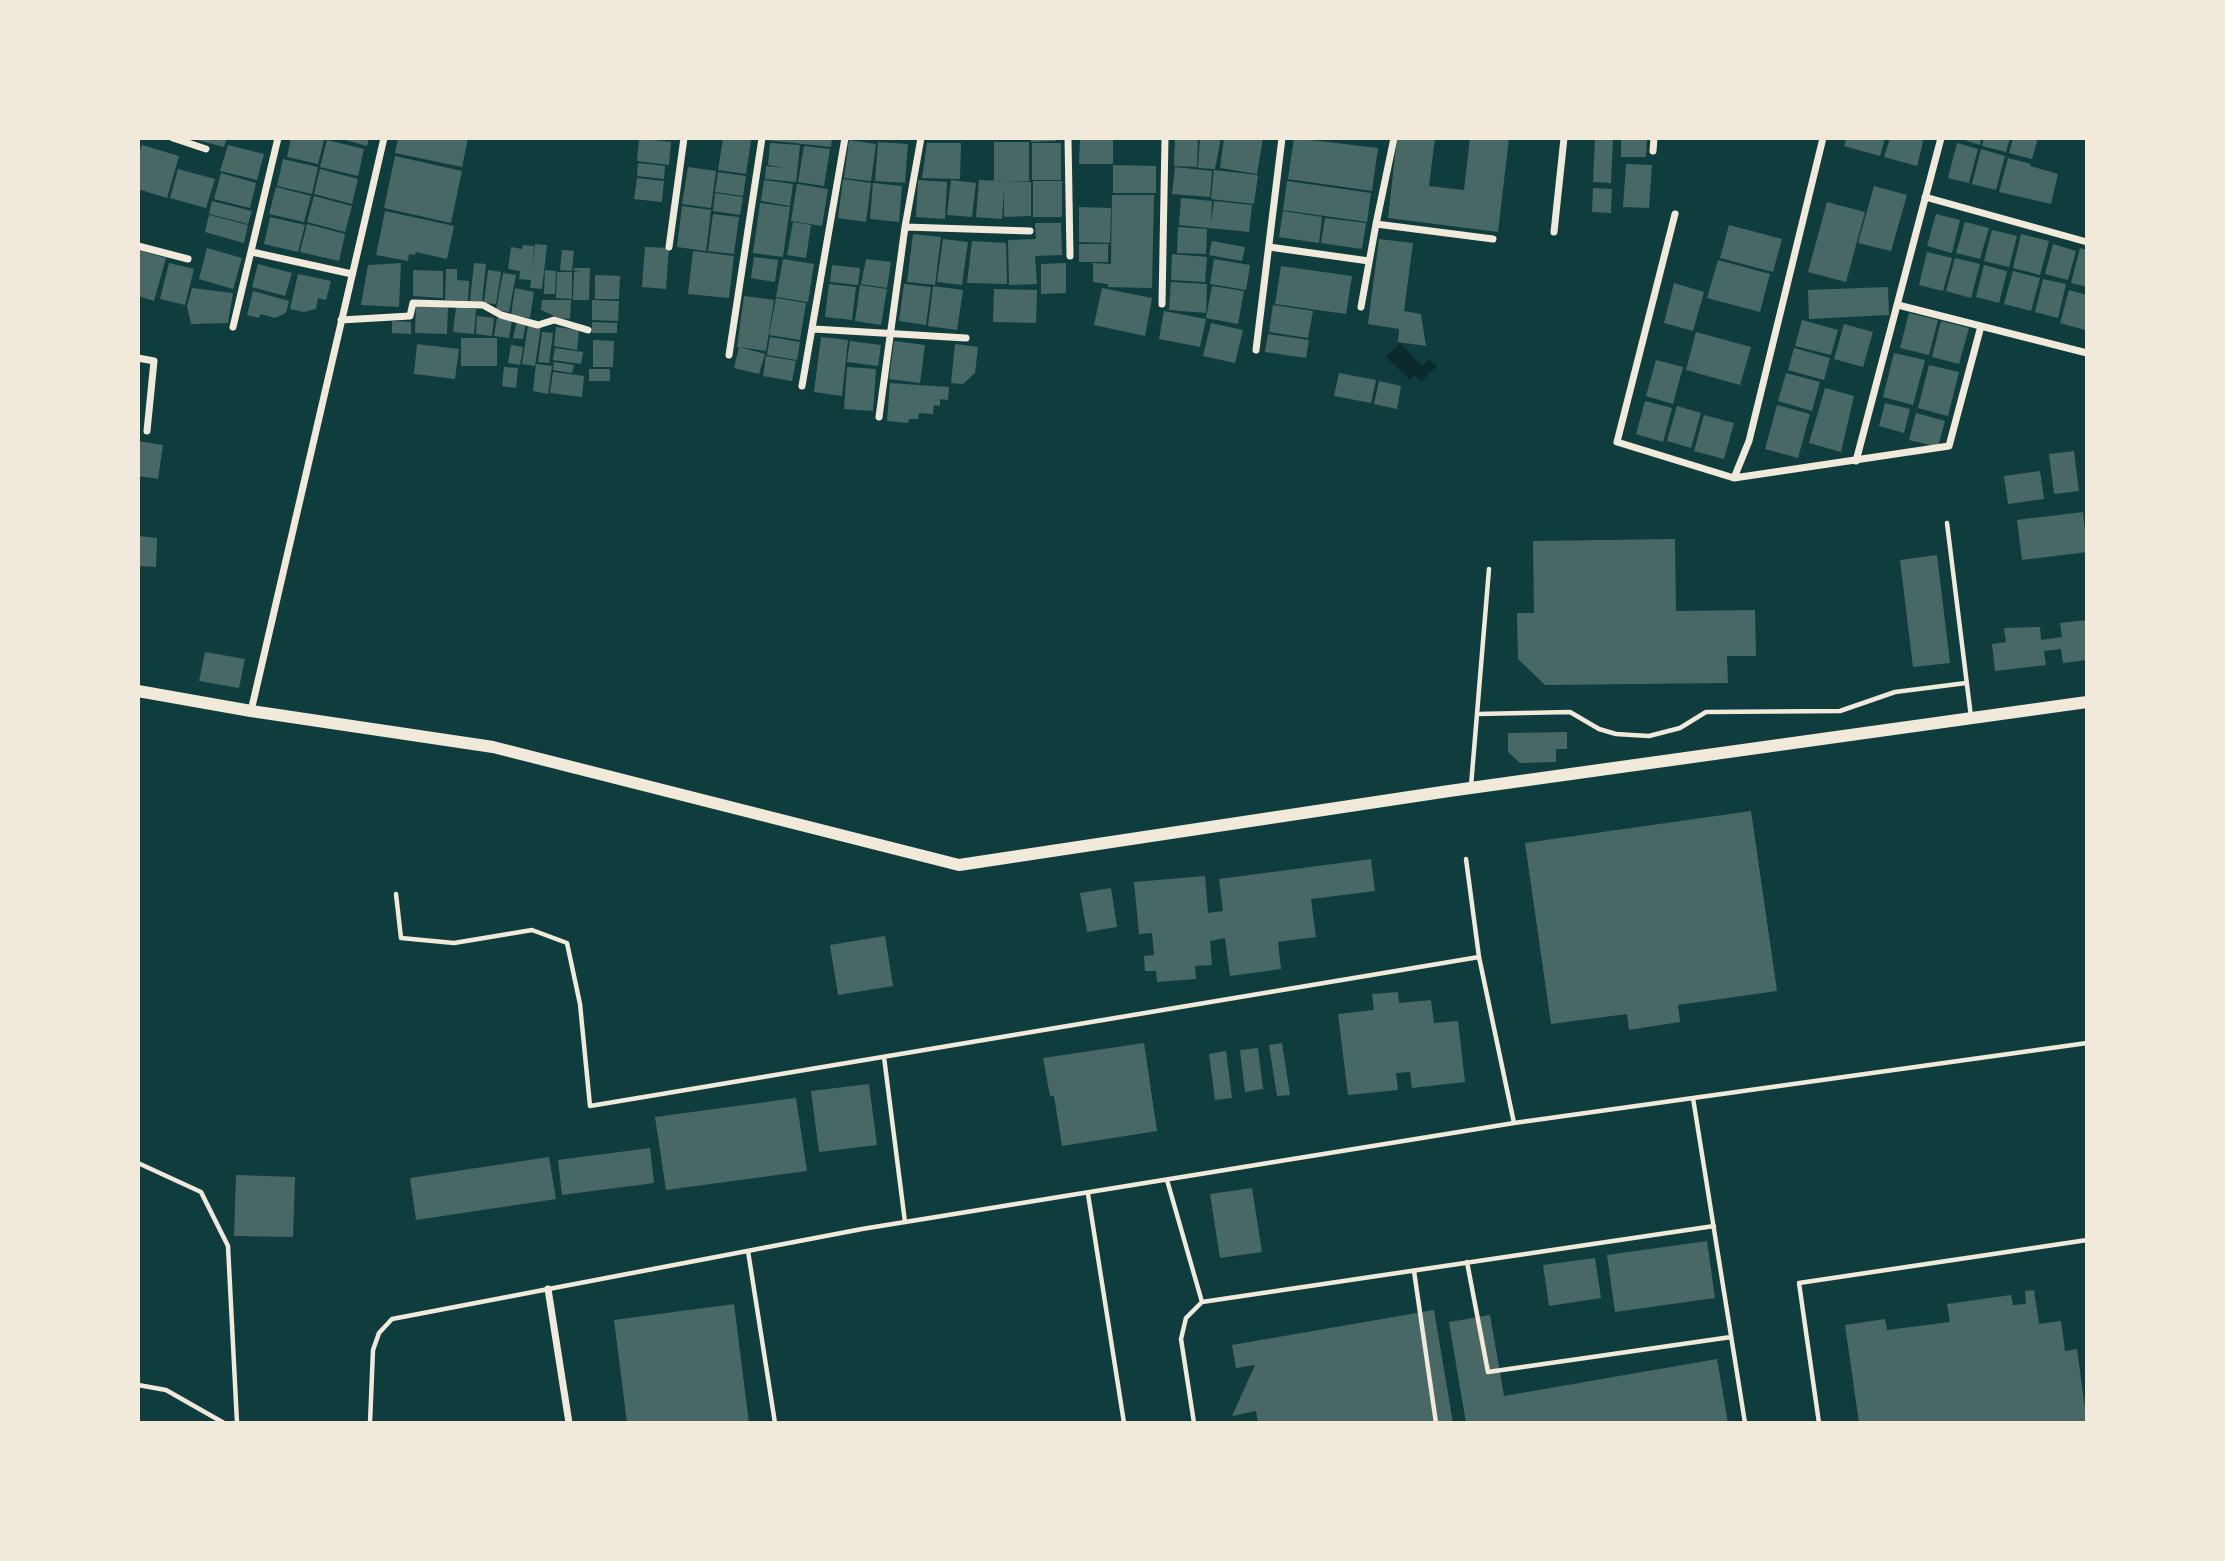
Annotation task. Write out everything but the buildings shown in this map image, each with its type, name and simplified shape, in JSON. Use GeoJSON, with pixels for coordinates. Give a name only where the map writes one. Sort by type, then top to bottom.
{"type":"FeatureCollection","features":[{"type":"Feature","properties":{"kind":"street"},"geometry":{"type":"LineString","coordinates":[[173,138],[206,149]]}},
{"type":"Feature","properties":{"kind":"street"},"geometry":{"type":"LineString","coordinates":[[233,327],[278,138]]}},
{"type":"Feature","properties":{"kind":"street"},"geometry":{"type":"LineString","coordinates":[[251,710],[384,138]]}},
{"type":"Feature","properties":{"kind":"street"},"geometry":{"type":"LineString","coordinates":[[669,247],[684,138]]}},
{"type":"Feature","properties":{"kind":"street"},"geometry":{"type":"LineString","coordinates":[[729,355],[762,138]]}},
{"type":"Feature","properties":{"kind":"street"},"geometry":{"type":"LineString","coordinates":[[802,386],[845,138]]}},
{"type":"Feature","properties":{"kind":"street"},"geometry":{"type":"LineString","coordinates":[[878,417],[905,227],[921,138]]}},
{"type":"Feature","properties":{"kind":"street"},"geometry":{"type":"LineString","coordinates":[[1069,138],[1070,256]]}},
{"type":"Feature","properties":{"kind":"street"},"geometry":{"type":"LineString","coordinates":[[1162,304],[1165,138]]}},
{"type":"Feature","properties":{"kind":"street"},"geometry":{"type":"LineString","coordinates":[[1256,350],[1282,138]]}},
{"type":"Feature","properties":{"kind":"street"},"geometry":{"type":"LineString","coordinates":[[1360,307],[1394,138]]}},
{"type":"Feature","properties":{"kind":"street"},"geometry":{"type":"LineString","coordinates":[[1553,232],[1564,138]]}},
{"type":"Feature","properties":{"kind":"street"},"geometry":{"type":"LineString","coordinates":[[1653,151],[1654,138]]}},
{"type":"Feature","properties":{"kind":"street"},"geometry":{"type":"LineString","coordinates":[[1734,478],[1749,441],[1823,138]]}},
{"type":"Feature","properties":{"kind":"street"},"geometry":{"type":"LineString","coordinates":[[1856,461],[1941,138]]}},
{"type":"Feature","properties":{"kind":"street"},"geometry":{"type":"LineString","coordinates":[[1925,197],[2087,242]]}},
{"type":"Feature","properties":{"kind":"street"},"geometry":{"type":"LineString","coordinates":[[1675,214],[1617,442],[1734,478],[1949,446],[1981,326]]}},
{"type":"Feature","properties":{"kind":"street"},"geometry":{"type":"LineString","coordinates":[[1376,224],[1493,239]]}},
{"type":"Feature","properties":{"kind":"street"},"geometry":{"type":"LineString","coordinates":[[905,227],[1030,231]]}},
{"type":"Feature","properties":{"kind":"street"},"geometry":{"type":"LineString","coordinates":[[138,246],[188,259]]}},
{"type":"Feature","properties":{"kind":"street"},"geometry":{"type":"LineString","coordinates":[[1269,247],[1369,261]]}},
{"type":"Feature","properties":{"kind":"street"},"geometry":{"type":"LineString","coordinates":[[251,252],[352,274]]}},
{"type":"Feature","properties":{"kind":"street"},"geometry":{"type":"LineString","coordinates":[[341,320],[410,316],[413,303],[483,305],[501,315],[538,325],[554,320],[587,330]]}},
{"type":"Feature","properties":{"kind":"street"},"geometry":{"type":"LineString","coordinates":[[1898,305],[2087,352]]}},
{"type":"Feature","properties":{"kind":"street"},"geometry":{"type":"LineString","coordinates":[[814,329],[966,338]]}},
{"type":"Feature","properties":{"kind":"street"},"geometry":{"type":"LineString","coordinates":[[138,358],[154,361],[147,431]]}},
{"type":"Feature","properties":{"kind":"street"},"geometry":{"type":"LineString","coordinates":[[138,691],[493,747],[959,865],[1471,788],[2087,702]]}},
{"type":"Feature","properties":{"kind":"street"},"geometry":{"type":"LineString","coordinates":[[548,1289],[569,1423]]}},
{"type":"Feature","properties":{"kind":"lane"},"geometry":{"type":"LineString","coordinates":[[1947,523],[1971,718]]}},
{"type":"Feature","properties":{"kind":"lane"},"geometry":{"type":"LineString","coordinates":[[1471,788],[1489,569]]}},
{"type":"Feature","properties":{"kind":"lane"},"geometry":{"type":"LineString","coordinates":[[1477,714],[1570,712],[1600,729],[1616,734],[1650,736],[1680,728],[1706,712],[1840,711],[1895,692],[1966,683]]}},
{"type":"Feature","properties":{"kind":"lane"},"geometry":{"type":"LineString","coordinates":[[1466,859],[1479,957],[1514,1123]]}},
{"type":"Feature","properties":{"kind":"lane"},"geometry":{"type":"LineString","coordinates":[[396,894],[401,938],[454,943],[532,930],[567,943],[580,1004],[590,1106],[1479,957]]}},
{"type":"Feature","properties":{"kind":"lane"},"geometry":{"type":"LineString","coordinates":[[370,1423],[373,1350],[379,1333],[393,1320],[905,1222],[1514,1123],[2087,1043]]}},
{"type":"Feature","properties":{"kind":"lane"},"geometry":{"type":"LineString","coordinates":[[884,1057],[905,1222]]}},
{"type":"Feature","properties":{"kind":"lane"},"geometry":{"type":"LineString","coordinates":[[1693,1098],[1745,1423]]}},
{"type":"Feature","properties":{"kind":"lane"},"geometry":{"type":"LineString","coordinates":[[138,1163],[201,1192],[228,1246],[237,1423]]}},
{"type":"Feature","properties":{"kind":"lane"},"geometry":{"type":"LineString","coordinates":[[1167,1180],[1202,1302]]}},
{"type":"Feature","properties":{"kind":"lane"},"geometry":{"type":"LineString","coordinates":[[1088,1194],[1124,1423]]}},
{"type":"Feature","properties":{"kind":"lane"},"geometry":{"type":"LineString","coordinates":[[1194,1423],[1181,1339],[1186,1318],[1202,1302],[1714,1226]]}},
{"type":"Feature","properties":{"kind":"lane"},"geometry":{"type":"LineString","coordinates":[[1819,1423],[1799,1283],[2087,1240]]}},
{"type":"Feature","properties":{"kind":"lane"},"geometry":{"type":"LineString","coordinates":[[748,1251],[775,1423]]}},
{"type":"Feature","properties":{"kind":"lane"},"geometry":{"type":"LineString","coordinates":[[1467,1262],[1488,1372],[1731,1337]]}},
{"type":"Feature","properties":{"kind":"lane"},"geometry":{"type":"LineString","coordinates":[[1414,1270],[1436,1423]]}},
{"type":"Feature","properties":{"kind":"lane"},"geometry":{"type":"LineString","coordinates":[[138,1385],[166,1390],[224,1423]]}},
{"type":"Feature","properties":{"kind":"water"},"geometry":{"type":"Polygon","coordinates":[[[1400,343],[1422,366],[1429,359],[1437,366],[1421,382],[1415,375],[1410,380],[1386,357],[1400,343]]]}}]}
